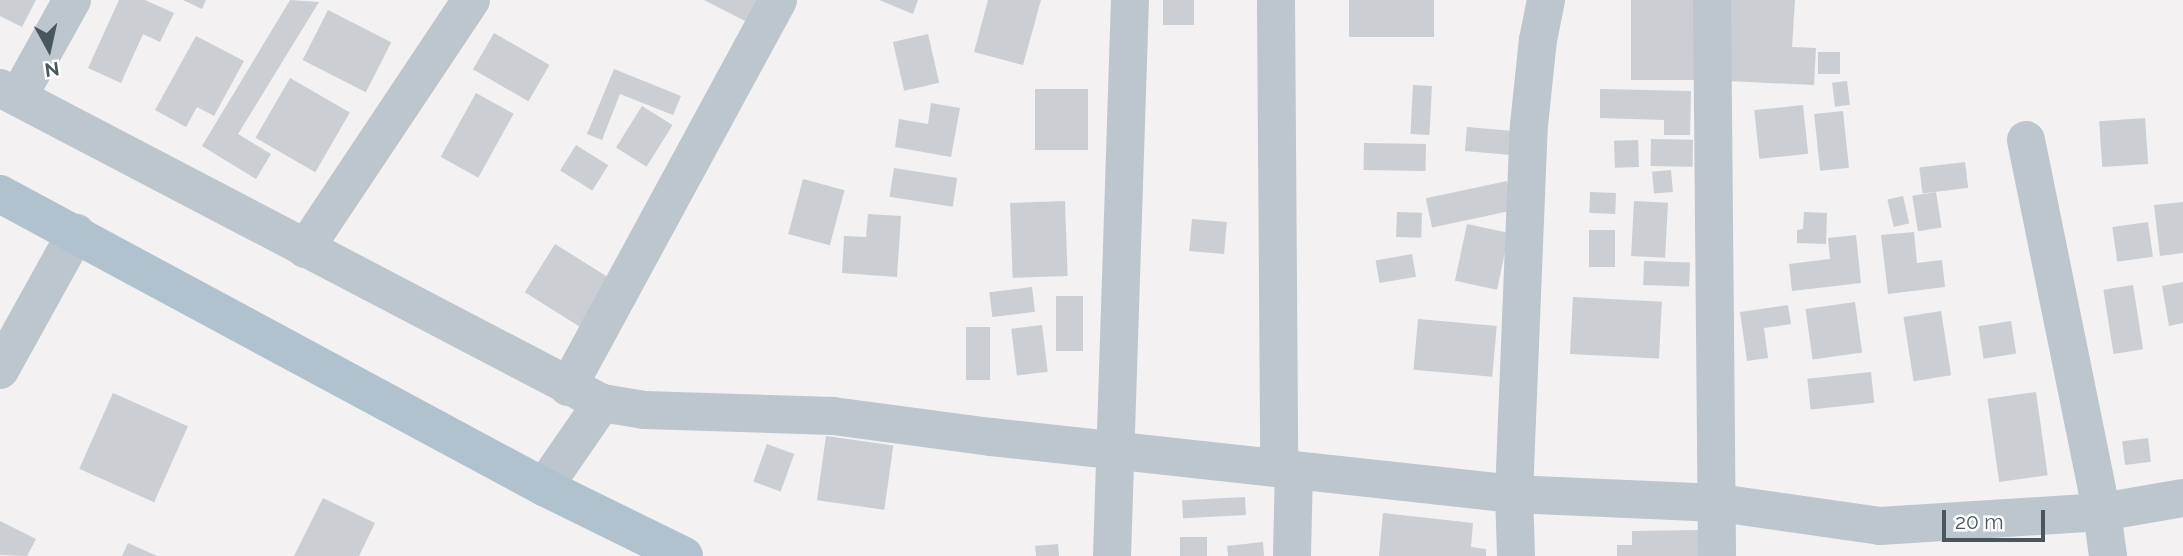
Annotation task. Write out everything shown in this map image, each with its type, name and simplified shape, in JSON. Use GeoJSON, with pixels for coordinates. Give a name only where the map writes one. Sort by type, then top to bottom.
{"type":"FeatureCollection","features":[{"type":"Feature","properties":{"kind":"main road"},"geometry":{"type":"LineString","coordinates":[[0,194],[544,488],[684,556]]}},
{"type":"Feature","properties":{"kind":"street"},"geometry":{"type":"LineString","coordinates":[[72,0],[9,92],[601,403],[656,411],[769,412],[833,416],[1286,470],[1514,494],[1719,503],[1880,526],[2102,512],[2183,498]]}},
{"type":"Feature","properties":{"kind":"street"},"geometry":{"type":"LineString","coordinates":[[305,249],[471,0]]}},
{"type":"Feature","properties":{"kind":"street"},"geometry":{"type":"LineString","coordinates":[[568,387],[778,0]]}},
{"type":"Feature","properties":{"kind":"street"},"geometry":{"type":"LineString","coordinates":[[1112,556],[1129,0]]}},
{"type":"Feature","properties":{"kind":"street"},"geometry":{"type":"LineString","coordinates":[[1276,0],[1286,470],[1292,556]]}},
{"type":"Feature","properties":{"kind":"street"},"geometry":{"type":"LineString","coordinates":[[1516,556],[1514,494],[1529,125],[1538,40],[1546,0]]}},
{"type":"Feature","properties":{"kind":"street"},"geometry":{"type":"LineString","coordinates":[[1712,0],[1719,503],[1717,556]]}},
{"type":"Feature","properties":{"kind":"street"},"geometry":{"type":"LineString","coordinates":[[2026,140],[2102,512],[2108,556]]}},
{"type":"Feature","properties":{"kind":"street"},"geometry":{"type":"LineString","coordinates":[[0,370],[76,233]]}},
{"type":"Feature","properties":{"kind":"street"},"geometry":{"type":"LineString","coordinates":[[544,488],[601,403]]}},
{"type":"Feature","properties":{"kind":"building"},"geometry":{"type":"Polygon","coordinates":[[[0,0],[36,0],[22,27],[0,16],[0,0]]]}},
{"type":"Feature","properties":{"kind":"building"},"geometry":{"type":"Polygon","coordinates":[[[119,0],[145,0],[174,13],[160,42],[143,34],[121,83],[88,68],[119,0]]]}},
{"type":"Feature","properties":{"kind":"building"},"geometry":{"type":"Polygon","coordinates":[[[183,0],[206,0],[202,9],[183,0]]]}},
{"type":"Feature","properties":{"kind":"building"},"geometry":{"type":"Polygon","coordinates":[[[290,0],[319,2],[238,134],[271,154],[256,179],[202,146],[290,0]]]}},
{"type":"Feature","properties":{"kind":"building"},"geometry":{"type":"Polygon","coordinates":[[[704,0],[761,0],[749,23],[704,0]]]}},
{"type":"Feature","properties":{"kind":"building"},"geometry":{"type":"Polygon","coordinates":[[[879,0],[918,0],[913,14],[879,0]]]}},
{"type":"Feature","properties":{"kind":"building"},"geometry":{"type":"Polygon","coordinates":[[[988,0],[1041,0],[1023,65],[974,52],[988,0]]]}},
{"type":"Feature","properties":{"kind":"building"},"geometry":{"type":"Polygon","coordinates":[[[1163,0],[1194,0],[1194,25],[1163,25],[1163,0]]]}},
{"type":"Feature","properties":{"kind":"building"},"geometry":{"type":"Polygon","coordinates":[[[1349,0],[1434,0],[1434,37],[1349,37],[1349,0]]]}},
{"type":"Feature","properties":{"kind":"building"},"geometry":{"type":"Polygon","coordinates":[[[1631,0],[1697,0],[1697,80],[1631,80],[1631,0]]]}},
{"type":"Feature","properties":{"kind":"building"},"geometry":{"type":"Polygon","coordinates":[[[1731,0],[1795,0],[1792,47],[1816,48],[1814,85],[1726,81],[1731,0]]]}},
{"type":"Feature","properties":{"kind":"building"},"geometry":{"type":"Polygon","coordinates":[[[328,10],[391,42],[366,92],[303,60],[328,10]]]}},
{"type":"Feature","properties":{"kind":"building"},"geometry":{"type":"Polygon","coordinates":[[[494,33],[549,65],[528,101],[473,69],[494,33]]]}},
{"type":"Feature","properties":{"kind":"building"},"geometry":{"type":"Polygon","coordinates":[[[928,34],[939,83],[904,91],[893,42],[928,34]]]}},
{"type":"Feature","properties":{"kind":"building"},"geometry":{"type":"Polygon","coordinates":[[[196,36],[244,61],[214,116],[197,107],[186,127],[155,110],[196,36]]]}},
{"type":"Feature","properties":{"kind":"building"},"geometry":{"type":"Polygon","coordinates":[[[1818,52],[1840,52],[1840,74],[1818,74],[1818,52]]]}},
{"type":"Feature","properties":{"kind":"building"},"geometry":{"type":"Polygon","coordinates":[[[614,69],[681,96],[673,115],[620,94],[602,140],[587,134],[614,69]]]}},
{"type":"Feature","properties":{"kind":"building"},"geometry":{"type":"Polygon","coordinates":[[[290,78],[350,112],[315,172],[256,138],[290,78]]]}},
{"type":"Feature","properties":{"kind":"building"},"geometry":{"type":"Polygon","coordinates":[[[1847,81],[1850,105],[1835,107],[1832,83],[1847,81]]]}},
{"type":"Feature","properties":{"kind":"building"},"geometry":{"type":"Polygon","coordinates":[[[1413,85],[1432,86],[1429,135],[1410,134],[1413,85]]]}},
{"type":"Feature","properties":{"kind":"building"},"geometry":{"type":"Polygon","coordinates":[[[1035,89],[1088,89],[1088,150],[1035,150],[1035,89]]]}},
{"type":"Feature","properties":{"kind":"building"},"geometry":{"type":"Polygon","coordinates":[[[1600,89],[1691,91],[1690,135],[1664,135],[1664,120],[1600,118],[1600,89]]]}},
{"type":"Feature","properties":{"kind":"building"},"geometry":{"type":"Polygon","coordinates":[[[476,93],[514,114],[478,178],[441,157],[476,93]]]}},
{"type":"Feature","properties":{"kind":"building"},"geometry":{"type":"Polygon","coordinates":[[[931,103],[960,108],[951,157],[895,147],[899,119],[928,124],[931,103]]]}},
{"type":"Feature","properties":{"kind":"building"},"geometry":{"type":"Polygon","coordinates":[[[1803,105],[1808,154],[1759,159],[1754,110],[1803,105]]]}},
{"type":"Feature","properties":{"kind":"building"},"geometry":{"type":"Polygon","coordinates":[[[642,106],[673,125],[647,167],[616,148],[642,106]]]}},
{"type":"Feature","properties":{"kind":"building"},"geometry":{"type":"Polygon","coordinates":[[[1843,111],[1849,168],[1820,171],[1814,114],[1843,111]]]}},
{"type":"Feature","properties":{"kind":"building"},"geometry":{"type":"Polygon","coordinates":[[[2145,118],[2148,164],[2102,167],[2099,121],[2145,118]]]}},
{"type":"Feature","properties":{"kind":"building"},"geometry":{"type":"Polygon","coordinates":[[[1467,127],[1516,131],[1514,155],[1465,151],[1467,127]]]}},
{"type":"Feature","properties":{"kind":"building"},"geometry":{"type":"Polygon","coordinates":[[[1651,139],[1693,140],[1693,167],[1651,166],[1651,139]]]}},
{"type":"Feature","properties":{"kind":"building"},"geometry":{"type":"Polygon","coordinates":[[[1638,140],[1639,167],[1615,168],[1614,141],[1638,140]]]}},
{"type":"Feature","properties":{"kind":"building"},"geometry":{"type":"Polygon","coordinates":[[[1364,143],[1426,144],[1426,171],[1364,170],[1364,143]]]}},
{"type":"Feature","properties":{"kind":"building"},"geometry":{"type":"Polygon","coordinates":[[[576,145],[608,165],[592,191],[560,170],[576,145]]]}},
{"type":"Feature","properties":{"kind":"building"},"geometry":{"type":"Polygon","coordinates":[[[1965,162],[1968,188],[1923,193],[1919,168],[1965,162]]]}},
{"type":"Feature","properties":{"kind":"building"},"geometry":{"type":"Polygon","coordinates":[[[894,168],[957,178],[953,207],[889,197],[894,168]]]}},
{"type":"Feature","properties":{"kind":"building"},"geometry":{"type":"Polygon","coordinates":[[[1671,170],[1673,192],[1654,194],[1652,172],[1671,170]]]}},
{"type":"Feature","properties":{"kind":"building"},"geometry":{"type":"Polygon","coordinates":[[[803,179],[845,190],[830,245],[788,234],[803,179]]]}},
{"type":"Feature","properties":{"kind":"building"},"geometry":{"type":"Polygon","coordinates":[[[1507,181],[1513,210],[1432,228],[1426,198],[1507,181]]]}},
{"type":"Feature","properties":{"kind":"building"},"geometry":{"type":"Polygon","coordinates":[[[1590,192],[1616,193],[1615,214],[1589,213],[1590,192]]]}},
{"type":"Feature","properties":{"kind":"building"},"geometry":{"type":"Polygon","coordinates":[[[1936,192],[1942,228],[1918,231],[1912,196],[1936,192]]]}},
{"type":"Feature","properties":{"kind":"building"},"geometry":{"type":"Polygon","coordinates":[[[1903,196],[1909,223],[1894,227],[1887,200],[1903,196]]]}},
{"type":"Feature","properties":{"kind":"building"},"geometry":{"type":"Polygon","coordinates":[[[1065,201],[1068,276],[1013,278],[1010,203],[1065,201]]]}},
{"type":"Feature","properties":{"kind":"building"},"geometry":{"type":"Polygon","coordinates":[[[1634,201],[1668,203],[1665,258],[1631,256],[1634,201]]]}},
{"type":"Feature","properties":{"kind":"building"},"geometry":{"type":"Polygon","coordinates":[[[2183,202],[2183,253],[2160,256],[2154,205],[2183,202]]]}},
{"type":"Feature","properties":{"kind":"building"},"geometry":{"type":"Polygon","coordinates":[[[1397,212],[1422,213],[1421,238],[1396,237],[1397,212]]]}},
{"type":"Feature","properties":{"kind":"building"},"geometry":{"type":"Polygon","coordinates":[[[1804,212],[1827,213],[1826,244],[1797,243],[1797,230],[1803,229],[1804,212]]]}},
{"type":"Feature","properties":{"kind":"building"},"geometry":{"type":"Polygon","coordinates":[[[868,214],[901,216],[897,277],[842,273],[844,236],[866,237],[868,214]]]}},
{"type":"Feature","properties":{"kind":"building"},"geometry":{"type":"Polygon","coordinates":[[[1192,219],[1227,222],[1224,254],[1189,251],[1192,219]]]}},
{"type":"Feature","properties":{"kind":"building"},"geometry":{"type":"Polygon","coordinates":[[[2148,222],[2153,257],[2117,262],[2112,227],[2148,222]]]}},
{"type":"Feature","properties":{"kind":"building"},"geometry":{"type":"Polygon","coordinates":[[[1467,224],[1509,233],[1497,290],[1455,281],[1467,224]]]}},
{"type":"Feature","properties":{"kind":"building"},"geometry":{"type":"Polygon","coordinates":[[[1589,230],[1615,230],[1615,267],[1589,267],[1589,230]]]}},
{"type":"Feature","properties":{"kind":"building"},"geometry":{"type":"Polygon","coordinates":[[[1914,232],[1917,263],[1942,260],[1945,287],[1888,294],[1881,235],[1914,232]]]}},
{"type":"Feature","properties":{"kind":"building"},"geometry":{"type":"Polygon","coordinates":[[[1856,235],[1861,283],[1792,291],[1789,264],[1830,259],[1828,238],[1856,235]]]}},
{"type":"Feature","properties":{"kind":"building"},"geometry":{"type":"Polygon","coordinates":[[[555,244],[610,278],[580,327],[525,292],[555,244]]]}},
{"type":"Feature","properties":{"kind":"building"},"geometry":{"type":"Polygon","coordinates":[[[1412,254],[1416,277],[1380,283],[1376,260],[1412,254]]]}},
{"type":"Feature","properties":{"kind":"building"},"geometry":{"type":"Polygon","coordinates":[[[1644,261],[1690,263],[1689,287],[1643,285],[1644,261]]]}},
{"type":"Feature","properties":{"kind":"building"},"geometry":{"type":"Polygon","coordinates":[[[2183,282],[2183,323],[2169,326],[2162,286],[2183,282]]]}},
{"type":"Feature","properties":{"kind":"building"},"geometry":{"type":"Polygon","coordinates":[[[2133,285],[2143,349],[2114,354],[2103,290],[2133,285]]]}},
{"type":"Feature","properties":{"kind":"building"},"geometry":{"type":"Polygon","coordinates":[[[1032,287],[1035,312],[992,317],[989,292],[1032,287]]]}},
{"type":"Feature","properties":{"kind":"building"},"geometry":{"type":"Polygon","coordinates":[[[1056,296],[1083,296],[1083,351],[1056,351],[1056,296]]]}},
{"type":"Feature","properties":{"kind":"building"},"geometry":{"type":"Polygon","coordinates":[[[1573,297],[1662,302],[1659,359],[1570,354],[1573,297]]]}},
{"type":"Feature","properties":{"kind":"building"},"geometry":{"type":"Polygon","coordinates":[[[1855,302],[1862,353],[1813,359],[1805,309],[1855,302]]]}},
{"type":"Feature","properties":{"kind":"building"},"geometry":{"type":"Polygon","coordinates":[[[1788,305],[1791,324],[1764,328],[1768,358],[1747,361],[1740,312],[1788,305]]]}},
{"type":"Feature","properties":{"kind":"building"},"geometry":{"type":"Polygon","coordinates":[[[1941,311],[1951,375],[1914,381],[1903,317],[1941,311]]]}},
{"type":"Feature","properties":{"kind":"building"},"geometry":{"type":"Polygon","coordinates":[[[1418,319],[1497,326],[1492,377],[1414,370],[1418,319]]]}},
{"type":"Feature","properties":{"kind":"building"},"geometry":{"type":"Polygon","coordinates":[[[2011,321],[2016,354],[1984,359],[1978,326],[2011,321]]]}},
{"type":"Feature","properties":{"kind":"building"},"geometry":{"type":"Polygon","coordinates":[[[1042,325],[1048,372],[1017,375],[1011,329],[1042,325]]]}},
{"type":"Feature","properties":{"kind":"building"},"geometry":{"type":"Polygon","coordinates":[[[966,327],[990,327],[990,380],[966,380],[966,327]]]}},
{"type":"Feature","properties":{"kind":"building"},"geometry":{"type":"Polygon","coordinates":[[[1871,372],[1874,403],[1811,410],[1807,379],[1871,372]]]}},
{"type":"Feature","properties":{"kind":"building"},"geometry":{"type":"Polygon","coordinates":[[[2036,392],[2048,475],[1999,482],[1987,399],[2036,392]]]}},
{"type":"Feature","properties":{"kind":"building"},"geometry":{"type":"Polygon","coordinates":[[[113,393],[188,426],[154,502],[79,469],[113,393]]]}},
{"type":"Feature","properties":{"kind":"building"},"geometry":{"type":"Polygon","coordinates":[[[826,436],[893,445],[884,510],[817,500],[826,436]]]}},
{"type":"Feature","properties":{"kind":"building"},"geometry":{"type":"Polygon","coordinates":[[[2148,438],[2151,462],[2125,465],[2122,441],[2148,438]]]}},
{"type":"Feature","properties":{"kind":"building"},"geometry":{"type":"Polygon","coordinates":[[[767,444],[794,454],[781,492],[753,482],[767,444]]]}},
{"type":"Feature","properties":{"kind":"building"},"geometry":{"type":"Polygon","coordinates":[[[1245,497],[1246,515],[1183,518],[1182,500],[1245,497]]]}},
{"type":"Feature","properties":{"kind":"building"},"geometry":{"type":"Polygon","coordinates":[[[323,498],[375,523],[359,556],[294,556],[323,498]]]}},
{"type":"Feature","properties":{"kind":"building"},"geometry":{"type":"Polygon","coordinates":[[[1383,513],[1473,523],[1471,547],[1486,549],[1486,556],[1379,556],[1383,513]]]}},
{"type":"Feature","properties":{"kind":"building"},"geometry":{"type":"Polygon","coordinates":[[[0,521],[36,539],[27,556],[0,555],[0,521]]]}},
{"type":"Feature","properties":{"kind":"building"},"geometry":{"type":"Polygon","coordinates":[[[1699,530],[1699,556],[1617,556],[1617,545],[1632,545],[1632,531],[1699,530]]]}},
{"type":"Feature","properties":{"kind":"building"},"geometry":{"type":"Polygon","coordinates":[[[1180,537],[1207,537],[1207,556],[1180,556],[1180,537]]]}},
{"type":"Feature","properties":{"kind":"building"},"geometry":{"type":"Polygon","coordinates":[[[1263,542],[1264,556],[1228,556],[1227,546],[1263,542]]]}},
{"type":"Feature","properties":{"kind":"building"},"geometry":{"type":"Polygon","coordinates":[[[128,543],[157,556],[122,556],[128,543]]]}},
{"type":"Feature","properties":{"kind":"building"},"geometry":{"type":"Polygon","coordinates":[[[1058,544],[1059,556],[1036,556],[1035,546],[1058,544]]]}}]}
